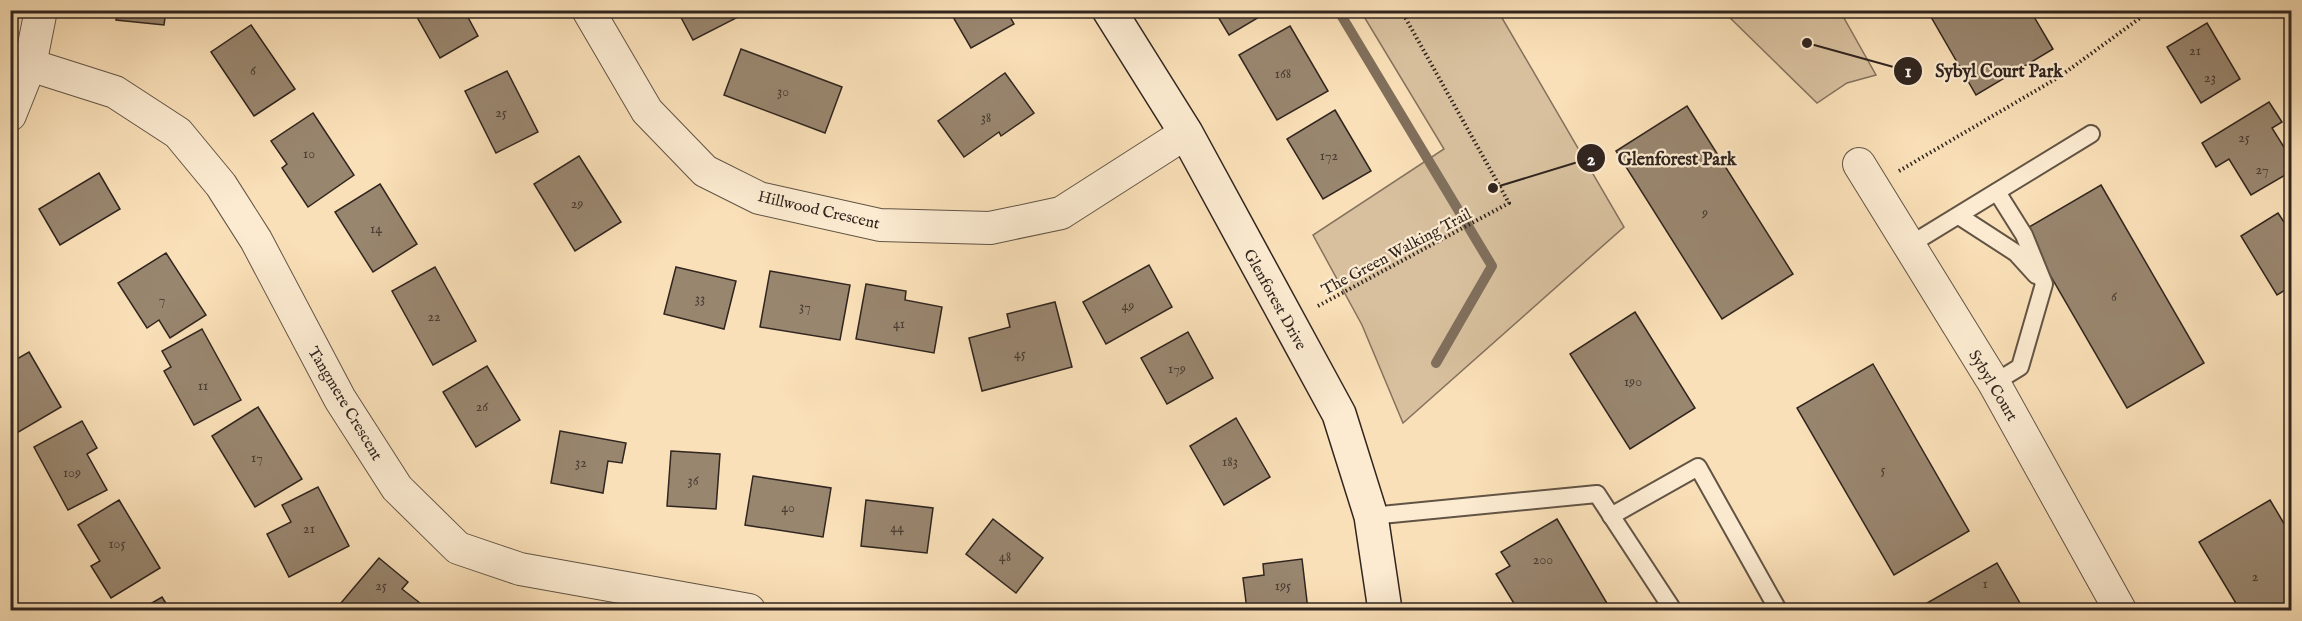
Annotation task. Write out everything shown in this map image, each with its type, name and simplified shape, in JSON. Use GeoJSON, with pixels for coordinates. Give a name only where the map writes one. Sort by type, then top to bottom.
{"type":"FeatureCollection","features":[{"type":"Feature","properties":{"kind":"street"},"geometry":{"type":"LineString","coordinates":[[10,115],[30,65],[41,10]]}},
{"type":"Feature","properties":{"kind":"street","name":"Hillwood Crescent"},"geometry":{"type":"LineString","coordinates":[[588,10],[647,111],[705,171],[759,198],[880,225],[990,228],[1061,213],[1186,133]]}},
{"type":"Feature","properties":{"kind":"street","name":"Glenforest Drive"},"geometry":{"type":"LineString","coordinates":[[1109,10],[1186,133],[1339,414],[1371,516],[1384,610]]}},
{"type":"Feature","properties":{"kind":"street","name":"Tangmere Crescent"},"geometry":{"type":"LineString","coordinates":[[30,65],[115,92],[178,133],[221,185],[250,231],[340,399],[397,488],[458,548],[520,569],[749,610]]}},
{"type":"Feature","properties":{"kind":"street","name":"Sybyl Court"},"geometry":{"type":"LineString","coordinates":[[1866,175],[1994,383],[2120,610]]}},
{"type":"Feature","properties":{"kind":"lane"},"geometry":{"type":"LineString","coordinates":[[1908,246],[2091,134]]}},
{"type":"Feature","properties":{"kind":"lane"},"geometry":{"type":"LineString","coordinates":[[1994,383],[2020,367],[2044,284],[2024,235],[1997,192]]}},
{"type":"Feature","properties":{"kind":"lane"},"geometry":{"type":"LineString","coordinates":[[1959,216],[2016,253],[2044,284]]}},
{"type":"Feature","properties":{"kind":"lane"},"geometry":{"type":"LineString","coordinates":[[1611,516],[1698,467],[1777,608]]}},
{"type":"Feature","properties":{"kind":"lane"},"geometry":{"type":"LineString","coordinates":[[1371,516],[1597,494],[1673,610]]}},
{"type":"Feature","properties":{"kind":"path","name":"The Green Walking Trail"},"geometry":{"type":"LineString","coordinates":[[1289,323],[1509,203],[1401,10]]}},
{"type":"Feature","properties":{"kind":"path"},"geometry":{"type":"LineString","coordinates":[[1866,175],[2059,77],[2151,10]]}},
{"type":"Feature","properties":{"kind":"shaded area"},"geometry":{"type":"Polygon","coordinates":[[[1360,10],[1498,11],[1624,227],[1403,423],[1362,325],[1313,235],[1444,149],[1360,10]]]}},
{"type":"Feature","properties":{"kind":"shaded area"},"geometry":{"type":"Polygon","coordinates":[[[1723,11],[1840,11],[1876,75],[1847,83],[1817,103],[1723,11]]]}},
{"type":"Feature","properties":{"kind":"building"},"geometry":{"type":"Polygon","coordinates":[[[117,10],[166,10],[164,25],[116,20],[117,10]]]}},
{"type":"Feature","properties":{"kind":"building"},"geometry":{"type":"Polygon","coordinates":[[[413,10],[464,10],[478,36],[440,58],[413,10]]]}},
{"type":"Feature","properties":{"kind":"building"},"geometry":{"type":"Polygon","coordinates":[[[677,10],[742,10],[744,14],[693,40],[677,10]]]}},
{"type":"Feature","properties":{"kind":"building"},"geometry":{"type":"Polygon","coordinates":[[[949,10],[1006,10],[1014,24],[971,48],[949,10]]]}},
{"type":"Feature","properties":{"kind":"building"},"geometry":{"type":"Polygon","coordinates":[[[1214,10],[1271,10],[1229,35],[1214,10]]]}},
{"type":"Feature","properties":{"kind":"building"},"geometry":{"type":"Polygon","coordinates":[[[1927,10],[2030,10],[2053,49],[1976,95],[1927,10]]]}},
{"type":"Feature","properties":{"kind":"building"},"geometry":{"type":"Polygon","coordinates":[[[2207,23],[2240,79],[2201,103],[2167,47],[2207,23]]]}},
{"type":"Feature","properties":{"kind":"building"},"geometry":{"type":"Polygon","coordinates":[[[251,25],[295,89],[254,116],[211,52],[251,25]]]}},
{"type":"Feature","properties":{"kind":"building"},"geometry":{"type":"Polygon","coordinates":[[[1290,26],[1328,91],[1277,120],[1239,55],[1290,26]]]}},
{"type":"Feature","properties":{"kind":"building"},"geometry":{"type":"Polygon","coordinates":[[[741,49],[842,87],[825,133],[724,95],[741,49]]]}},
{"type":"Feature","properties":{"kind":"building"},"geometry":{"type":"Polygon","coordinates":[[[507,71],[538,132],[496,153],[465,91],[507,71]]]}},
{"type":"Feature","properties":{"kind":"building"},"geometry":{"type":"Polygon","coordinates":[[[1005,73],[1034,113],[1001,136],[999,132],[964,157],[938,121],[1005,73]]]}},
{"type":"Feature","properties":{"kind":"building"},"geometry":{"type":"Polygon","coordinates":[[[2269,102],[2282,122],[2272,128],[2292,160],[2292,171],[2251,195],[2229,159],[2216,167],[2202,143],[2269,102]]]}},
{"type":"Feature","properties":{"kind":"building"},"geometry":{"type":"Polygon","coordinates":[[[1687,106],[1793,274],[1722,319],[1616,151],[1687,106]]]}},
{"type":"Feature","properties":{"kind":"building"},"geometry":{"type":"Polygon","coordinates":[[[1335,110],[1371,171],[1323,199],[1287,139],[1335,110]]]}},
{"type":"Feature","properties":{"kind":"building"},"geometry":{"type":"Polygon","coordinates":[[[313,113],[354,175],[308,207],[282,168],[287,164],[271,141],[313,113]]]}},
{"type":"Feature","properties":{"kind":"building"},"geometry":{"type":"Polygon","coordinates":[[[579,156],[621,222],[575,251],[534,184],[579,156]]]}},
{"type":"Feature","properties":{"kind":"building"},"geometry":{"type":"Polygon","coordinates":[[[99,173],[120,209],[60,245],[39,209],[99,173]]]}},
{"type":"Feature","properties":{"kind":"building"},"geometry":{"type":"Polygon","coordinates":[[[380,184],[417,244],[373,272],[335,212],[380,184]]]}},
{"type":"Feature","properties":{"kind":"building"},"geometry":{"type":"Polygon","coordinates":[[[2101,185],[2204,363],[2127,408],[2024,230],[2101,185]]]}},
{"type":"Feature","properties":{"kind":"building"},"geometry":{"type":"Polygon","coordinates":[[[2278,213],[2292,234],[2292,286],[2277,295],[2241,236],[2278,213]]]}},
{"type":"Feature","properties":{"kind":"building"},"geometry":{"type":"Polygon","coordinates":[[[166,253],[206,315],[170,338],[159,320],[147,328],[118,283],[166,253]]]}},
{"type":"Feature","properties":{"kind":"building"},"geometry":{"type":"Polygon","coordinates":[[[1149,265],[1172,307],[1106,344],[1083,302],[1149,265]]]}},
{"type":"Feature","properties":{"kind":"building"},"geometry":{"type":"Polygon","coordinates":[[[435,267],[476,341],[433,365],[392,291],[435,267]]]}},
{"type":"Feature","properties":{"kind":"building"},"geometry":{"type":"Polygon","coordinates":[[[676,267],[736,281],[724,329],[664,314],[676,267]]]}},
{"type":"Feature","properties":{"kind":"building"},"geometry":{"type":"Polygon","coordinates":[[[770,271],[850,285],[840,340],[760,327],[770,271]]]}},
{"type":"Feature","properties":{"kind":"building"},"geometry":{"type":"Polygon","coordinates":[[[866,284],[906,291],[905,300],[942,307],[934,353],[856,339],[866,284]]]}},
{"type":"Feature","properties":{"kind":"building"},"geometry":{"type":"Polygon","coordinates":[[[1055,302],[1072,367],[982,391],[969,338],[1010,327],[1007,314],[1055,302]]]}},
{"type":"Feature","properties":{"kind":"building"},"geometry":{"type":"Polygon","coordinates":[[[1635,312],[1695,408],[1630,449],[1570,354],[1635,312]]]}},
{"type":"Feature","properties":{"kind":"building"},"geometry":{"type":"Polygon","coordinates":[[[202,329],[241,400],[194,425],[164,371],[171,367],[162,351],[202,329]]]}},
{"type":"Feature","properties":{"kind":"building"},"geometry":{"type":"Polygon","coordinates":[[[1188,332],[1213,378],[1167,404],[1141,358],[1188,332]]]}},
{"type":"Feature","properties":{"kind":"building"},"geometry":{"type":"Polygon","coordinates":[[[29,352],[61,407],[10,437],[10,363],[29,352]]]}},
{"type":"Feature","properties":{"kind":"building"},"geometry":{"type":"Polygon","coordinates":[[[1873,364],[1969,531],[1894,575],[1797,408],[1873,364]]]}},
{"type":"Feature","properties":{"kind":"building"},"geometry":{"type":"Polygon","coordinates":[[[487,366],[520,420],[476,447],[443,392],[487,366]]]}},
{"type":"Feature","properties":{"kind":"building"},"geometry":{"type":"Polygon","coordinates":[[[258,407],[302,479],[255,507],[212,436],[258,407]]]}},
{"type":"Feature","properties":{"kind":"building"},"geometry":{"type":"Polygon","coordinates":[[[1236,418],[1270,477],[1224,505],[1190,446],[1236,418]]]}},
{"type":"Feature","properties":{"kind":"building"},"geometry":{"type":"Polygon","coordinates":[[[82,421],[97,448],[87,454],[107,490],[68,510],[34,447],[82,421]]]}},
{"type":"Feature","properties":{"kind":"building"},"geometry":{"type":"Polygon","coordinates":[[[560,431],[626,443],[622,463],[608,461],[603,493],[551,483],[560,431]]]}},
{"type":"Feature","properties":{"kind":"building"},"geometry":{"type":"Polygon","coordinates":[[[671,451],[720,454],[716,509],[667,506],[671,451]]]}},
{"type":"Feature","properties":{"kind":"building"},"geometry":{"type":"Polygon","coordinates":[[[753,476],[831,488],[823,537],[745,525],[753,476]]]}},
{"type":"Feature","properties":{"kind":"building"},"geometry":{"type":"Polygon","coordinates":[[[318,487],[349,546],[289,577],[267,534],[291,522],[282,505],[318,487]]]}},
{"type":"Feature","properties":{"kind":"building"},"geometry":{"type":"Polygon","coordinates":[[[119,500],[160,568],[111,598],[91,566],[100,561],[78,525],[119,500]]]}},
{"type":"Feature","properties":{"kind":"building"},"geometry":{"type":"Polygon","coordinates":[[[866,500],[933,508],[927,553],[861,546],[866,500]]]}},
{"type":"Feature","properties":{"kind":"building"},"geometry":{"type":"Polygon","coordinates":[[[2270,500],[2292,537],[2292,610],[2240,610],[2199,542],[2270,500]]]}},
{"type":"Feature","properties":{"kind":"building"},"geometry":{"type":"Polygon","coordinates":[[[993,519],[1043,558],[1016,593],[966,554],[993,519]]]}},
{"type":"Feature","properties":{"kind":"building"},"geometry":{"type":"Polygon","coordinates":[[[1557,519],[1611,610],[1518,610],[1496,574],[1510,566],[1501,552],[1557,519]]]}},
{"type":"Feature","properties":{"kind":"building"},"geometry":{"type":"Polygon","coordinates":[[[379,558],[408,582],[402,589],[420,603],[414,610],[335,610],[379,558]]]}},
{"type":"Feature","properties":{"kind":"building"},"geometry":{"type":"Polygon","coordinates":[[[1302,559],[1308,610],[1247,610],[1243,578],[1264,575],[1263,564],[1302,559]]]}},
{"type":"Feature","properties":{"kind":"building"},"geometry":{"type":"Polygon","coordinates":[[[1997,563],[2024,610],[1931,610],[1927,603],[1997,563]]]}},
{"type":"Feature","properties":{"kind":"building"},"geometry":{"type":"Polygon","coordinates":[[[162,597],[170,610],[140,610],[162,597]]]}},
{"type":"Feature","properties":{"kind":"waterway"},"geometry":{"type":"LineString","coordinates":[[1338,10],[1492,266],[1436,363]]}},
{"type":"Feature","properties":{"kind":"place","name":"Sybyl Court Park"},"geometry":{"type":"Point","coordinates":[1807,43]}},
{"type":"Feature","properties":{"kind":"place","name":"Glenforest Park"},"geometry":{"type":"Point","coordinates":[1493,188]}}]}
